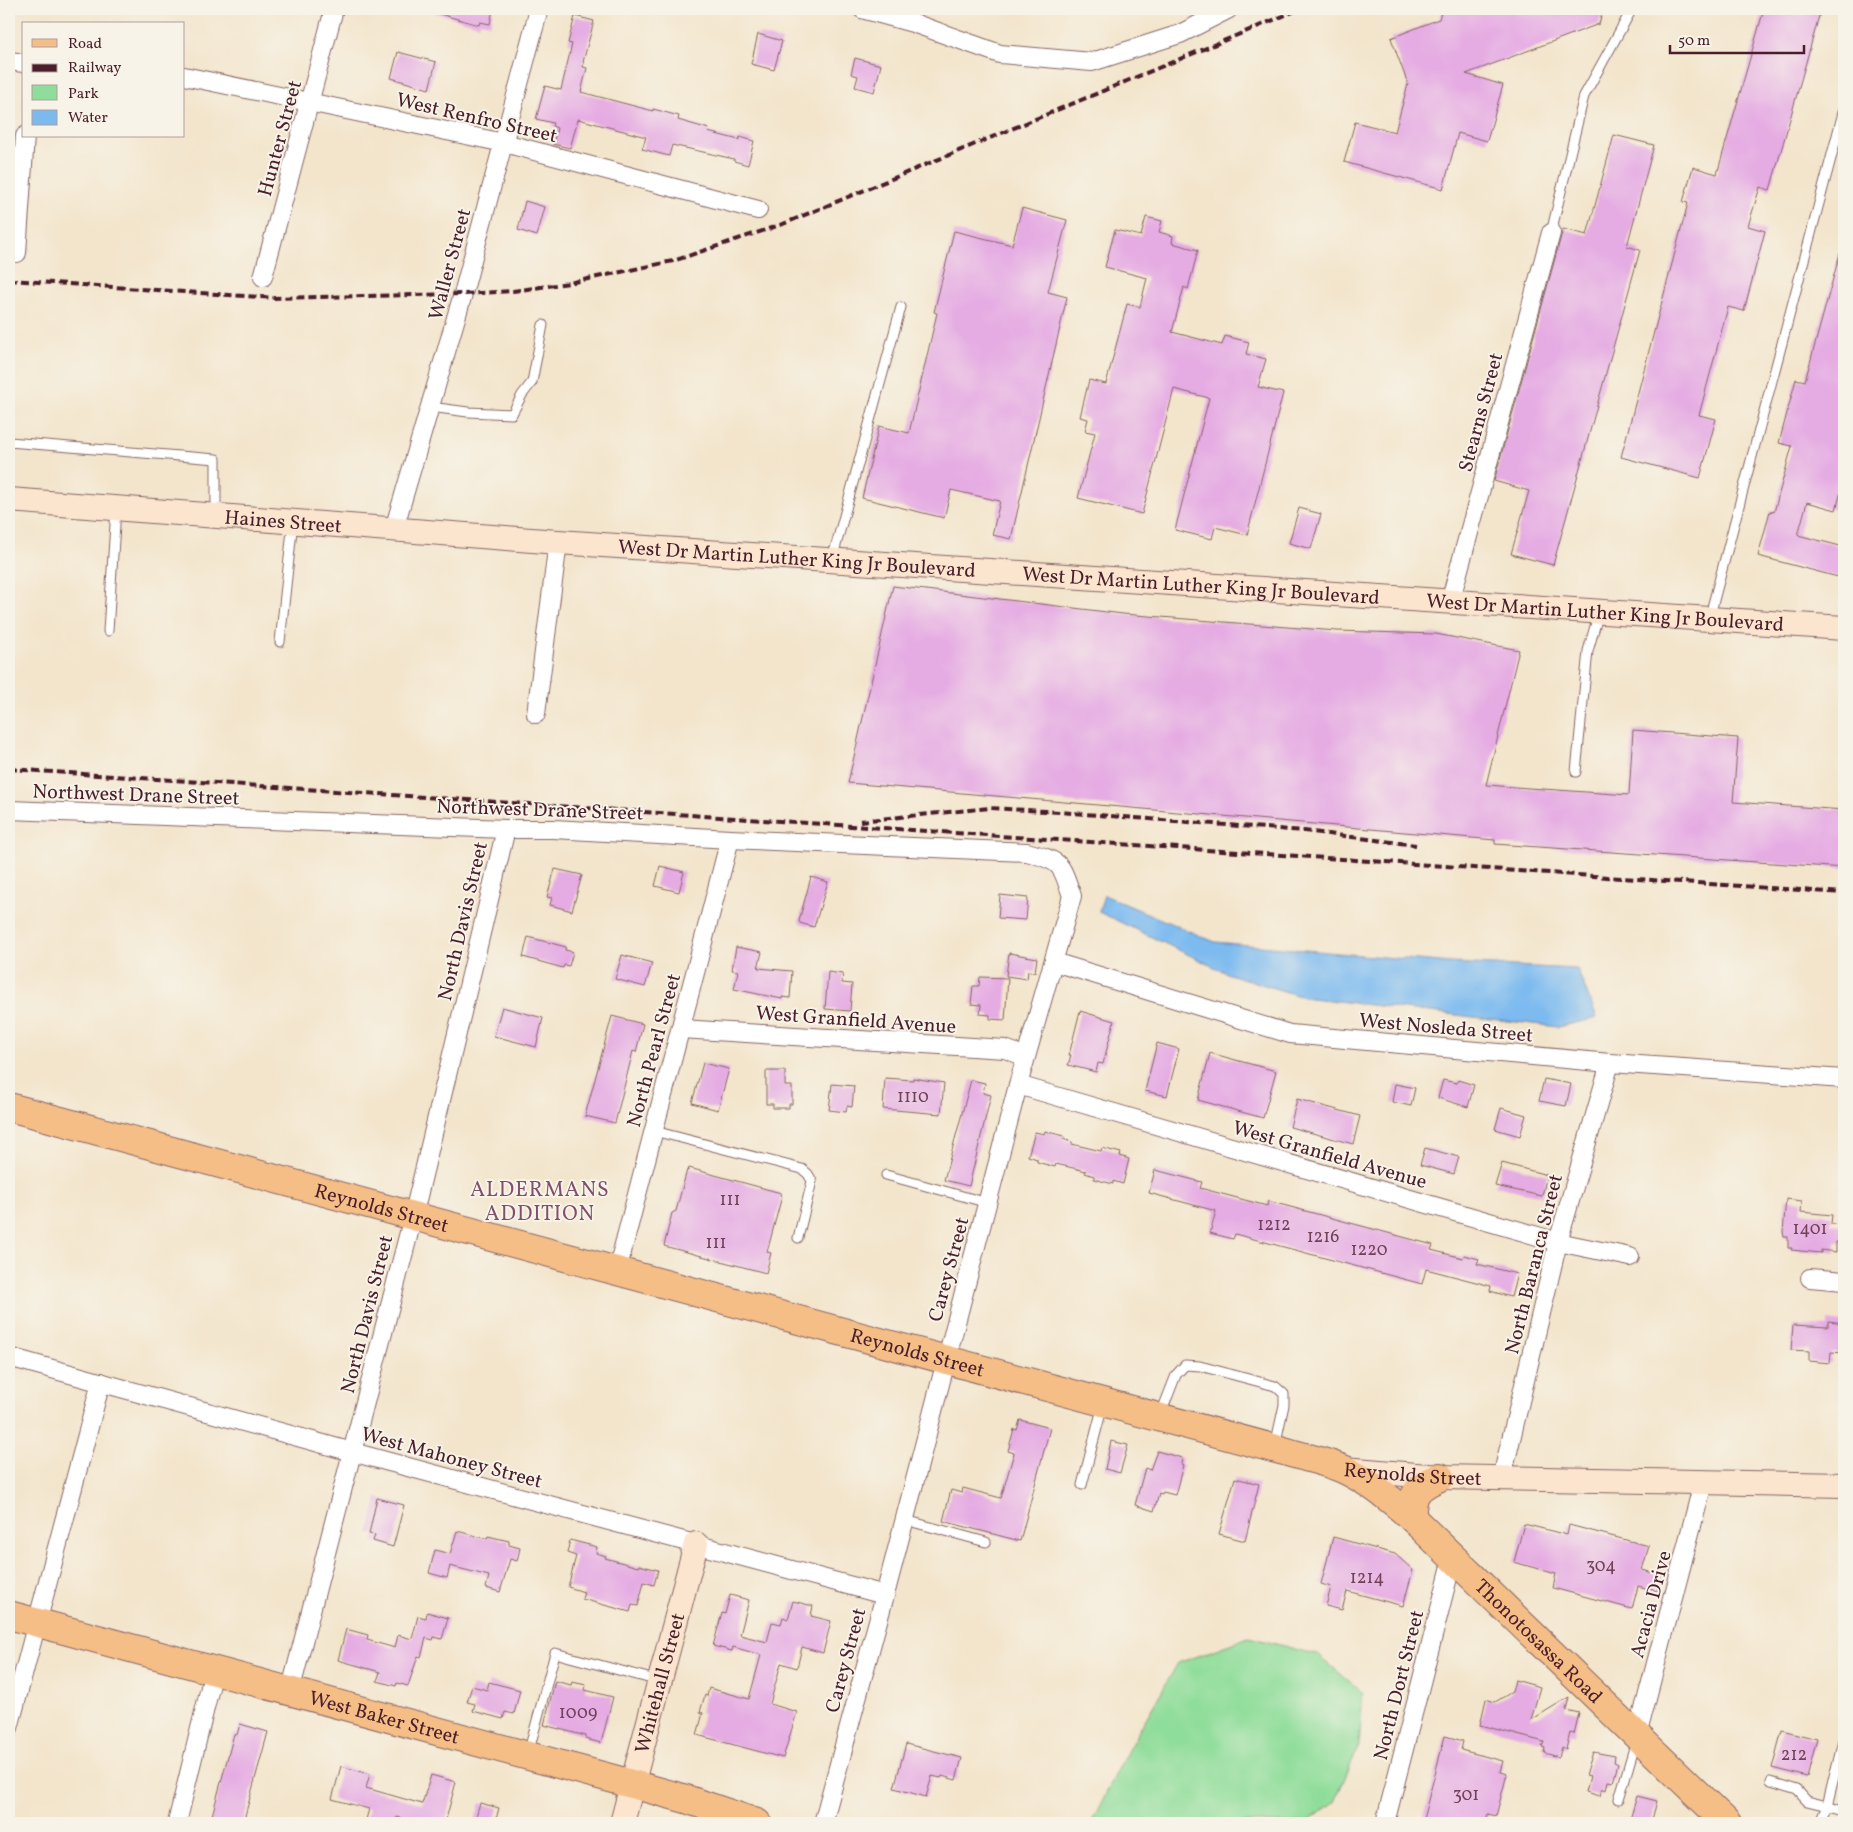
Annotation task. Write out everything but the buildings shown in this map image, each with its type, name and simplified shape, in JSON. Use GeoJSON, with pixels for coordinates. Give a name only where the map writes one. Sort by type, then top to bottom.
{"type":"FeatureCollection","features":[{"type":"Feature","properties":{"kind":"main road","name":"Reynolds Street"},"geometry":{"type":"LineString","coordinates":[[9,1107],[1275,1449],[1342,1469]]}},
{"type":"Feature","properties":{"kind":"main road","name":"Thonotosassa Road"},"geometry":{"type":"LineString","coordinates":[[1342,1469],[1373,1486],[1412,1518],[1727,1823]]}},
{"type":"Feature","properties":{"kind":"main road"},"geometry":{"type":"LineString","coordinates":[[1412,1518],[1412,1504],[1415,1494],[1422,1485],[1440,1477]]}},
{"type":"Feature","properties":{"kind":"main road","name":"West Baker Street"},"geometry":{"type":"LineString","coordinates":[[9,1615],[686,1799],[757,1823]]}},
{"type":"Feature","properties":{"kind":"street","name":"Hunter Street"},"geometry":{"type":"LineString","coordinates":[[263,277],[311,103],[334,9]]}},
{"type":"Feature","properties":{"kind":"street","name":"Waller Street"},"geometry":{"type":"LineString","coordinates":[[394,529],[463,294],[539,9]]}},
{"type":"Feature","properties":{"kind":"street"},"geometry":{"type":"LineString","coordinates":[[862,9],[914,16],[1000,54],[1092,62],[1180,34],[1228,9]]}},
{"type":"Feature","properties":{"kind":"street"},"geometry":{"type":"LineString","coordinates":[[9,61],[22,63]]}},
{"type":"Feature","properties":{"kind":"street","name":"West Renfro Street"},"geometry":{"type":"LineString","coordinates":[[185,76],[504,143],[758,210]]}},
{"type":"Feature","properties":{"kind":"street"},"geometry":{"type":"LineString","coordinates":[[17,253],[25,138]]}},
{"type":"Feature","properties":{"kind":"street","name":"Stearns Street"},"geometry":{"type":"LineString","coordinates":[[1450,602],[1551,233]]}},
{"type":"Feature","properties":{"kind":"street","name":"Haines Street"},"geometry":{"type":"LineString","coordinates":[[9,500],[558,542]]}},
{"type":"Feature","properties":{"kind":"street"},"geometry":{"type":"LineString","coordinates":[[536,714],[558,542]]}},
{"type":"Feature","properties":{"kind":"street","name":"West Dr Martin Luther King Jr Boulevard"},"geometry":{"type":"LineString","coordinates":[[558,542],[1844,628]]}},
{"type":"Feature","properties":{"kind":"street","name":"Northwest Drane Street"},"geometry":{"type":"LineString","coordinates":[[9,810],[506,829],[553,829],[1027,852],[1053,860],[1063,871]]}},
{"type":"Feature","properties":{"kind":"street","name":"North Davis Street"},"geometry":{"type":"LineString","coordinates":[[290,1692],[413,1217],[506,829]]}},
{"type":"Feature","properties":{"kind":"street","name":"North Pearl Street"},"geometry":{"type":"LineString","coordinates":[[617,1271],[730,839]]}},
{"type":"Feature","properties":{"kind":"street","name":"Carey Street"},"geometry":{"type":"LineString","coordinates":[[822,1823],[905,1520],[1018,1086],[1072,896],[1063,871]]}},
{"type":"Feature","properties":{"kind":"street","name":"West Nosleda Street"},"geometry":{"type":"LineString","coordinates":[[1054,962],[1290,1034],[1610,1063],[1844,1079]]}},
{"type":"Feature","properties":{"kind":"street","name":"West Granfield Avenue"},"geometry":{"type":"LineString","coordinates":[[681,1029],[1005,1049],[1026,1057]]}},
{"type":"Feature","properties":{"kind":"street","name":"North Baranca Street"},"geometry":{"type":"LineString","coordinates":[[1502,1478],[1558,1242],[1610,1063]]}},
{"type":"Feature","properties":{"kind":"street","name":"West Granfield Avenue"},"geometry":{"type":"LineString","coordinates":[[1018,1086],[1558,1242],[1630,1257]]}},
{"type":"Feature","properties":{"kind":"street"},"geometry":{"type":"LineString","coordinates":[[1810,1278],[1844,1281]]}},
{"type":"Feature","properties":{"kind":"street","name":"West Mahoney Street"},"geometry":{"type":"LineString","coordinates":[[9,1357],[352,1452],[885,1595]]}},
{"type":"Feature","properties":{"kind":"street"},"geometry":{"type":"LineString","coordinates":[[9,1728],[100,1382]]}},
{"type":"Feature","properties":{"kind":"street","name":"Reynolds Street"},"geometry":{"type":"LineString","coordinates":[[1342,1469],[1440,1477],[1844,1485]]}},
{"type":"Feature","properties":{"kind":"street","name":"Acacia Drive"},"geometry":{"type":"LineString","coordinates":[[1637,1736],[1703,1483]]}},
{"type":"Feature","properties":{"kind":"street","name":"Whitehall Street"},"geometry":{"type":"LineString","coordinates":[[622,1823],[696,1544]]}},
{"type":"Feature","properties":{"kind":"street","name":"North Dort Street"},"geometry":{"type":"LineString","coordinates":[[1385,1823],[1453,1558]]}},
{"type":"Feature","properties":{"kind":"street"},"geometry":{"type":"LineString","coordinates":[[177,1823],[214,1671]]}},
{"type":"Feature","properties":{"kind":"lane"},"geometry":{"type":"LineString","coordinates":[[1551,233],[1584,96],[1632,9]]}},
{"type":"Feature","properties":{"kind":"lane"},"geometry":{"type":"LineString","coordinates":[[1709,619],[1844,109]]}},
{"type":"Feature","properties":{"kind":"lane"},"geometry":{"type":"LineString","coordinates":[[832,561],[901,307]]}},
{"type":"Feature","properties":{"kind":"lane"},"geometry":{"type":"LineString","coordinates":[[430,406],[468,412],[512,414],[522,395],[532,382],[543,326]]}},
{"type":"Feature","properties":{"kind":"lane"},"geometry":{"type":"LineString","coordinates":[[9,442],[216,459],[216,515]]}},
{"type":"Feature","properties":{"kind":"lane"},"geometry":{"type":"LineString","coordinates":[[108,631],[116,508]]}},
{"type":"Feature","properties":{"kind":"lane"},"geometry":{"type":"LineString","coordinates":[[280,642],[293,521]]}},
{"type":"Feature","properties":{"kind":"lane"},"geometry":{"type":"LineString","coordinates":[[1576,772],[1588,651],[1599,612]]}},
{"type":"Feature","properties":{"kind":"lane"},"geometry":{"type":"LineString","coordinates":[[654,1131],[802,1170],[808,1174],[812,1180],[798,1238]]}},
{"type":"Feature","properties":{"kind":"lane"},"geometry":{"type":"LineString","coordinates":[[886,1176],[988,1203]]}},
{"type":"Feature","properties":{"kind":"lane"},"geometry":{"type":"LineString","coordinates":[[1159,1418],[1176,1374],[1185,1365],[1200,1366],[1275,1386],[1284,1394],[1284,1405],[1275,1449]]}},
{"type":"Feature","properties":{"kind":"lane"},"geometry":{"type":"LineString","coordinates":[[1082,1485],[1104,1403]]}},
{"type":"Feature","properties":{"kind":"lane"},"geometry":{"type":"LineString","coordinates":[[905,1520],[986,1542]]}},
{"type":"Feature","properties":{"kind":"lane"},"geometry":{"type":"LineString","coordinates":[[527,1756],[555,1653],[659,1681]]}},
{"type":"Feature","properties":{"kind":"lane"},"geometry":{"type":"LineString","coordinates":[[1619,1799],[1637,1736]]}},
{"type":"Feature","properties":{"kind":"lane"},"geometry":{"type":"LineString","coordinates":[[1814,1823],[1820,1822],[1827,1806],[1843,1740]]}},
{"type":"Feature","properties":{"kind":"lane"},"geometry":{"type":"LineString","coordinates":[[1772,1782],[1797,1790],[1807,1801],[1844,1810]]}},
{"type":"Feature","properties":{"kind":"green space"},"geometry":{"type":"Polygon","coordinates":[[[1249,1637],[1318,1655],[1363,1693],[1359,1745],[1335,1801],[1307,1823],[1091,1823],[1129,1748],[1178,1663],[1249,1637]]]}},
{"type":"Feature","properties":{"kind":"water"},"geometry":{"type":"Polygon","coordinates":[[[1104,895],[1215,942],[1451,963],[1577,969],[1597,1018],[1558,1027],[1303,997],[1229,974],[1099,912],[1104,895]]]}},
{"type":"Feature","properties":{"kind":"railway"},"geometry":{"type":"LineString","coordinates":[[9,280],[274,298],[463,294],[513,291],[569,283],[673,261],[783,224],[1300,9]]}},
{"type":"Feature","properties":{"kind":"railway"},"geometry":{"type":"LineString","coordinates":[[9,769],[1844,893]]}},
{"type":"Feature","properties":{"kind":"railway"},"geometry":{"type":"LineString","coordinates":[[860,821],[989,808],[1304,831],[1416,845]]}},
{"type":"Feature","properties":{"kind":"district","name":"ALDERMANS ADDITION"},"geometry":{"type":"Point","coordinates":[540,1201]}}]}
